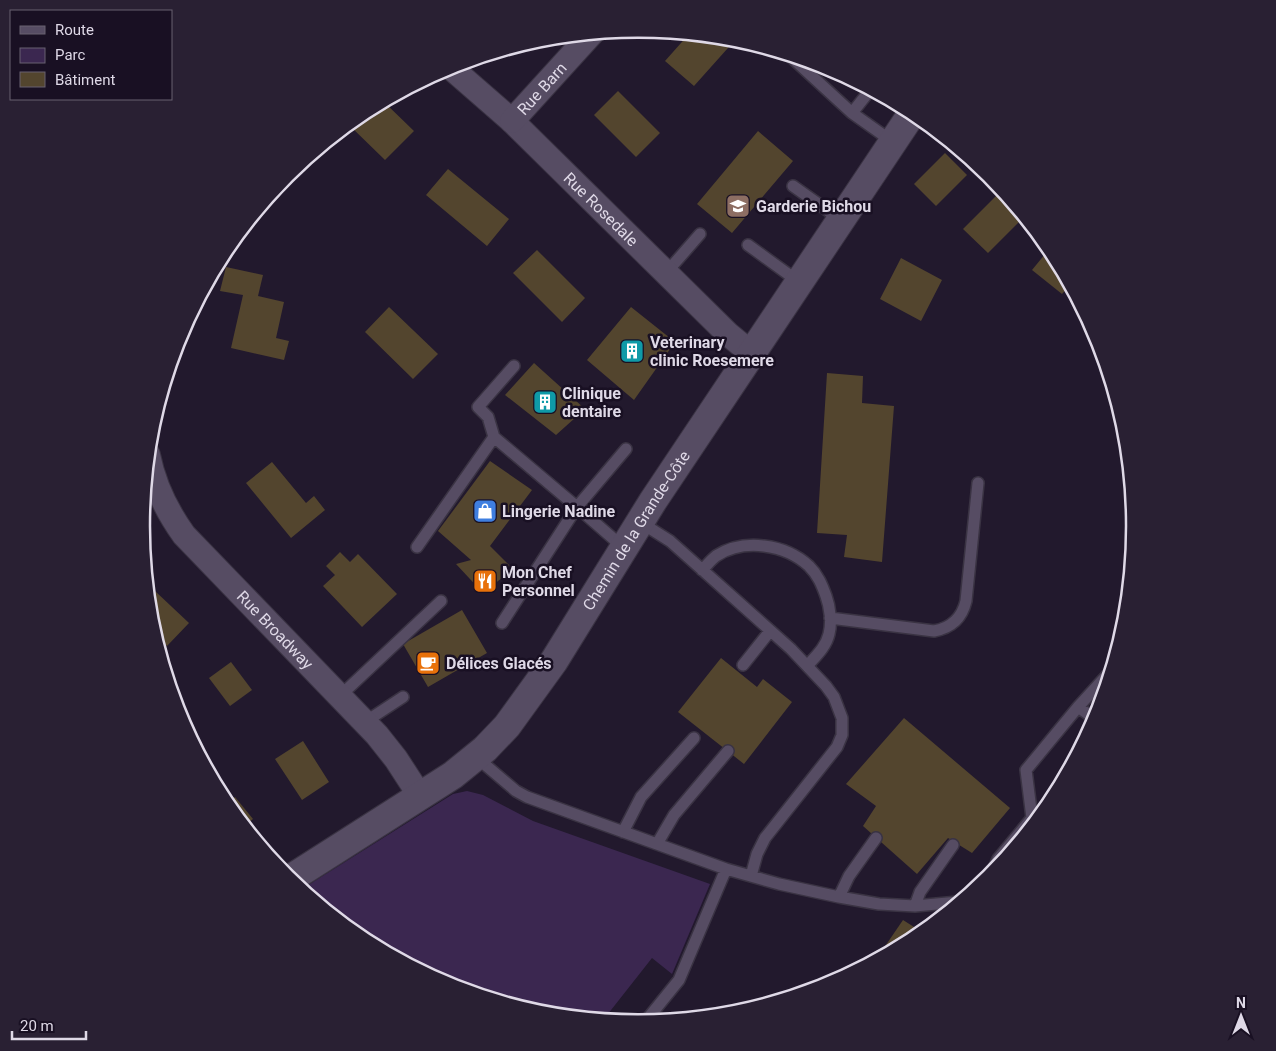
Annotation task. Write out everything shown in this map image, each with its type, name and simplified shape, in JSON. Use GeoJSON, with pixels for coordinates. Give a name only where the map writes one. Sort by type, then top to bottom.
{"type":"FeatureCollection","features":[{"type":"Feature","properties":{"kind":"main road","name":"Chemin de la Grande-Côte"},"geometry":{"type":"LineString","coordinates":[[297,875],[453,775],[476,757],[507,726],[535,690],[640,522],[908,119]]}},
{"type":"Feature","properties":{"kind":"street","name":"Rue Barn"},"geometry":{"type":"LineString","coordinates":[[512,121],[585,41]]}},
{"type":"Feature","properties":{"kind":"street","name":"Rue Rosedale"},"geometry":{"type":"LineString","coordinates":[[457,73],[512,121],[728,334],[751,353]]}},
{"type":"Feature","properties":{"kind":"street","name":"Rue Broadway"},"geometry":{"type":"LineString","coordinates":[[153,474],[162,499],[184,535],[365,722],[396,759],[420,796]]}},
{"type":"Feature","properties":{"kind":"lane"},"geometry":{"type":"LineString","coordinates":[[800,65],[852,113],[893,142]]}},
{"type":"Feature","properties":{"kind":"lane"},"geometry":{"type":"LineString","coordinates":[[852,113],[866,94]]}},
{"type":"Feature","properties":{"kind":"lane"},"geometry":{"type":"LineString","coordinates":[[793,186],[841,220]]}},
{"type":"Feature","properties":{"kind":"lane"},"geometry":{"type":"LineString","coordinates":[[666,273],[700,234]]}},
{"type":"Feature","properties":{"kind":"lane"},"geometry":{"type":"LineString","coordinates":[[748,245],[799,282]]}},
{"type":"Feature","properties":{"kind":"lane"},"geometry":{"type":"LineString","coordinates":[[514,366],[478,407],[488,417],[494,437],[624,548]]}},
{"type":"Feature","properties":{"kind":"lane"},"geometry":{"type":"LineString","coordinates":[[416,547],[494,437]]}},
{"type":"Feature","properties":{"kind":"lane"},"geometry":{"type":"LineString","coordinates":[[502,623],[577,507],[626,449]]}},
{"type":"Feature","properties":{"kind":"lane"},"geometry":{"type":"LineString","coordinates":[[830,618],[934,631],[953,623],[962,613],[966,600],[978,483]]}},
{"type":"Feature","properties":{"kind":"lane"},"geometry":{"type":"LineString","coordinates":[[640,522],[670,541],[808,666],[826,686],[839,709],[842,727],[840,742],[765,838],[757,854],[751,876]]}},
{"type":"Feature","properties":{"kind":"lane"},"geometry":{"type":"LineString","coordinates":[[702,570],[717,556],[736,547],[770,547],[785,552],[803,562],[821,582],[828,602],[830,618],[829,634],[822,649],[808,666]]}},
{"type":"Feature","properties":{"kind":"lane"},"geometry":{"type":"LineString","coordinates":[[340,696],[441,601]]}},
{"type":"Feature","properties":{"kind":"lane"},"geometry":{"type":"LineString","coordinates":[[743,665],[770,631]]}},
{"type":"Feature","properties":{"kind":"lane"},"geometry":{"type":"LineString","coordinates":[[1033,812],[1026,770],[1099,684]]}},
{"type":"Feature","properties":{"kind":"lane"},"geometry":{"type":"LineString","coordinates":[[365,722],[402,697]]}},
{"type":"Feature","properties":{"kind":"lane"},"geometry":{"type":"LineString","coordinates":[[1078,707],[1088,714]]}},
{"type":"Feature","properties":{"kind":"lane"},"geometry":{"type":"LineString","coordinates":[[623,832],[641,797],[694,738]]}},
{"type":"Feature","properties":{"kind":"lane"},"geometry":{"type":"LineString","coordinates":[[657,844],[674,815],[728,751]]}},
{"type":"Feature","properties":{"kind":"lane"},"geometry":{"type":"LineString","coordinates":[[476,757],[509,785],[527,797],[726,869],[838,897],[879,904],[915,906],[947,903]]}},
{"type":"Feature","properties":{"kind":"lane"},"geometry":{"type":"LineString","coordinates":[[838,897],[849,876],[876,838]]}},
{"type":"Feature","properties":{"kind":"lane"},"geometry":{"type":"LineString","coordinates":[[915,906],[920,892],[953,845]]}},
{"type":"Feature","properties":{"kind":"lane"},"geometry":{"type":"LineString","coordinates":[[652,1013],[679,980],[726,869]]}},
{"type":"Feature","properties":{"kind":"green space"},"geometry":{"type":"Polygon","coordinates":[[[467,791],[483,795],[533,821],[710,884],[672,974],[652,958],[609,1012],[574,1009],[512,997],[481,988],[451,976],[394,948],[341,913],[308,885],[453,794],[467,791]]]}},
{"type":"Feature","properties":{"kind":"building"},"geometry":{"type":"Polygon","coordinates":[[[683,40],[729,46],[694,86],[665,61],[683,40]]]}},
{"type":"Feature","properties":{"kind":"building"},"geometry":{"type":"Polygon","coordinates":[[[618,91],[660,133],[636,157],[594,115],[618,91]]]}},
{"type":"Feature","properties":{"kind":"building"},"geometry":{"type":"Polygon","coordinates":[[[389,106],[414,131],[385,160],[353,129],[389,106]]]}},
{"type":"Feature","properties":{"kind":"building"},"geometry":{"type":"Polygon","coordinates":[[[758,131],[793,161],[732,233],[697,204],[758,131]]]}},
{"type":"Feature","properties":{"kind":"building"},"geometry":{"type":"Polygon","coordinates":[[[945,153],[967,175],[936,206],[914,184],[945,153]]]}},
{"type":"Feature","properties":{"kind":"building"},"geometry":{"type":"Polygon","coordinates":[[[448,169],[509,219],[487,246],[426,195],[448,169]]]}},
{"type":"Feature","properties":{"kind":"building"},"geometry":{"type":"Polygon","coordinates":[[[997,195],[1020,221],[988,253],[963,229],[997,195]]]}},
{"type":"Feature","properties":{"kind":"building"},"geometry":{"type":"Polygon","coordinates":[[[537,250],[585,298],[562,322],[513,273],[537,250]]]}},
{"type":"Feature","properties":{"kind":"building"},"geometry":{"type":"Polygon","coordinates":[[[1044,255],[1065,290],[1062,294],[1032,270],[1044,255]]]}},
{"type":"Feature","properties":{"kind":"building"},"geometry":{"type":"Polygon","coordinates":[[[901,258],[942,280],[921,321],[880,299],[901,258]]]}},
{"type":"Feature","properties":{"kind":"building"},"geometry":{"type":"Polygon","coordinates":[[[226,267],[263,275],[258,296],[284,302],[276,338],[289,341],[284,360],[231,348],[243,295],[220,291],[226,267]]]}},
{"type":"Feature","properties":{"kind":"building"},"geometry":{"type":"Polygon","coordinates":[[[389,307],[438,354],[413,379],[365,332],[389,307]]]}},
{"type":"Feature","properties":{"kind":"building","name":"Veterinary clinic Roesemere"},"geometry":{"type":"Polygon","coordinates":[[[631,307],[675,342],[634,400],[587,360],[631,307]]]}},
{"type":"Feature","properties":{"kind":"building","name":"Clinique dentaire"},"geometry":{"type":"Polygon","coordinates":[[[534,363],[585,409],[556,435],[505,395],[534,363]]]}},
{"type":"Feature","properties":{"kind":"building"},"geometry":{"type":"Polygon","coordinates":[[[827,373],[863,376],[862,403],[894,406],[882,562],[844,557],[847,535],[817,533],[827,373]]]}},
{"type":"Feature","properties":{"kind":"building","name":"Lingerie Nadine"},"geometry":{"type":"Polygon","coordinates":[[[490,461],[532,490],[490,546],[513,569],[483,593],[456,564],[471,560],[438,531],[490,461]]]}},
{"type":"Feature","properties":{"kind":"building"},"geometry":{"type":"Polygon","coordinates":[[[272,462],[306,503],[314,496],[325,510],[291,538],[246,483],[272,462]]]}},
{"type":"Feature","properties":{"kind":"building"},"geometry":{"type":"Polygon","coordinates":[[[340,552],[350,562],[358,554],[397,594],[362,627],[323,586],[335,575],[326,566],[340,552]]]}},
{"type":"Feature","properties":{"kind":"building"},"geometry":{"type":"Polygon","coordinates":[[[154,592],[189,623],[167,646],[159,621],[154,592]]]}},
{"type":"Feature","properties":{"kind":"building"},"geometry":{"type":"Polygon","coordinates":[[[462,610],[487,653],[428,687],[403,644],[462,610]]]}},
{"type":"Feature","properties":{"kind":"building"},"geometry":{"type":"Polygon","coordinates":[[[721,658],[757,687],[763,679],[792,702],[744,764],[678,712],[721,658]]]}},
{"type":"Feature","properties":{"kind":"building"},"geometry":{"type":"Polygon","coordinates":[[[231,662],[252,690],[230,706],[209,678],[231,662]]]}},
{"type":"Feature","properties":{"kind":"building"},"geometry":{"type":"Polygon","coordinates":[[[904,718],[1010,808],[972,853],[948,838],[917,874],[863,826],[876,806],[846,784],[904,718]]]}},
{"type":"Feature","properties":{"kind":"building"},"geometry":{"type":"Polygon","coordinates":[[[303,741],[329,782],[302,800],[275,759],[303,741]]]}},
{"type":"Feature","properties":{"kind":"building"},"geometry":{"type":"Polygon","coordinates":[[[235,797],[253,819],[250,821],[233,799],[235,797]]]}},
{"type":"Feature","properties":{"kind":"building"},"geometry":{"type":"Polygon","coordinates":[[[903,920],[914,927],[909,931],[885,946],[903,920]]]}},
{"type":"Feature","properties":{"kind":"place","name":"Garderie Bichou"},"geometry":{"type":"Point","coordinates":[738,206]}},
{"type":"Feature","properties":{"kind":"place","name":"Veterinary clinic Roesemere"},"geometry":{"type":"Point","coordinates":[632,351]}},
{"type":"Feature","properties":{"kind":"place","name":"Clinique dentaire"},"geometry":{"type":"Point","coordinates":[545,402]}},
{"type":"Feature","properties":{"kind":"place","name":"Lingerie Nadine"},"geometry":{"type":"Point","coordinates":[485,511]}},
{"type":"Feature","properties":{"kind":"place","name":"Mon Chef Personnel"},"geometry":{"type":"Point","coordinates":[485,581]}},
{"type":"Feature","properties":{"kind":"place","name":"Délices Glacés"},"geometry":{"type":"Point","coordinates":[428,663]}}]}
